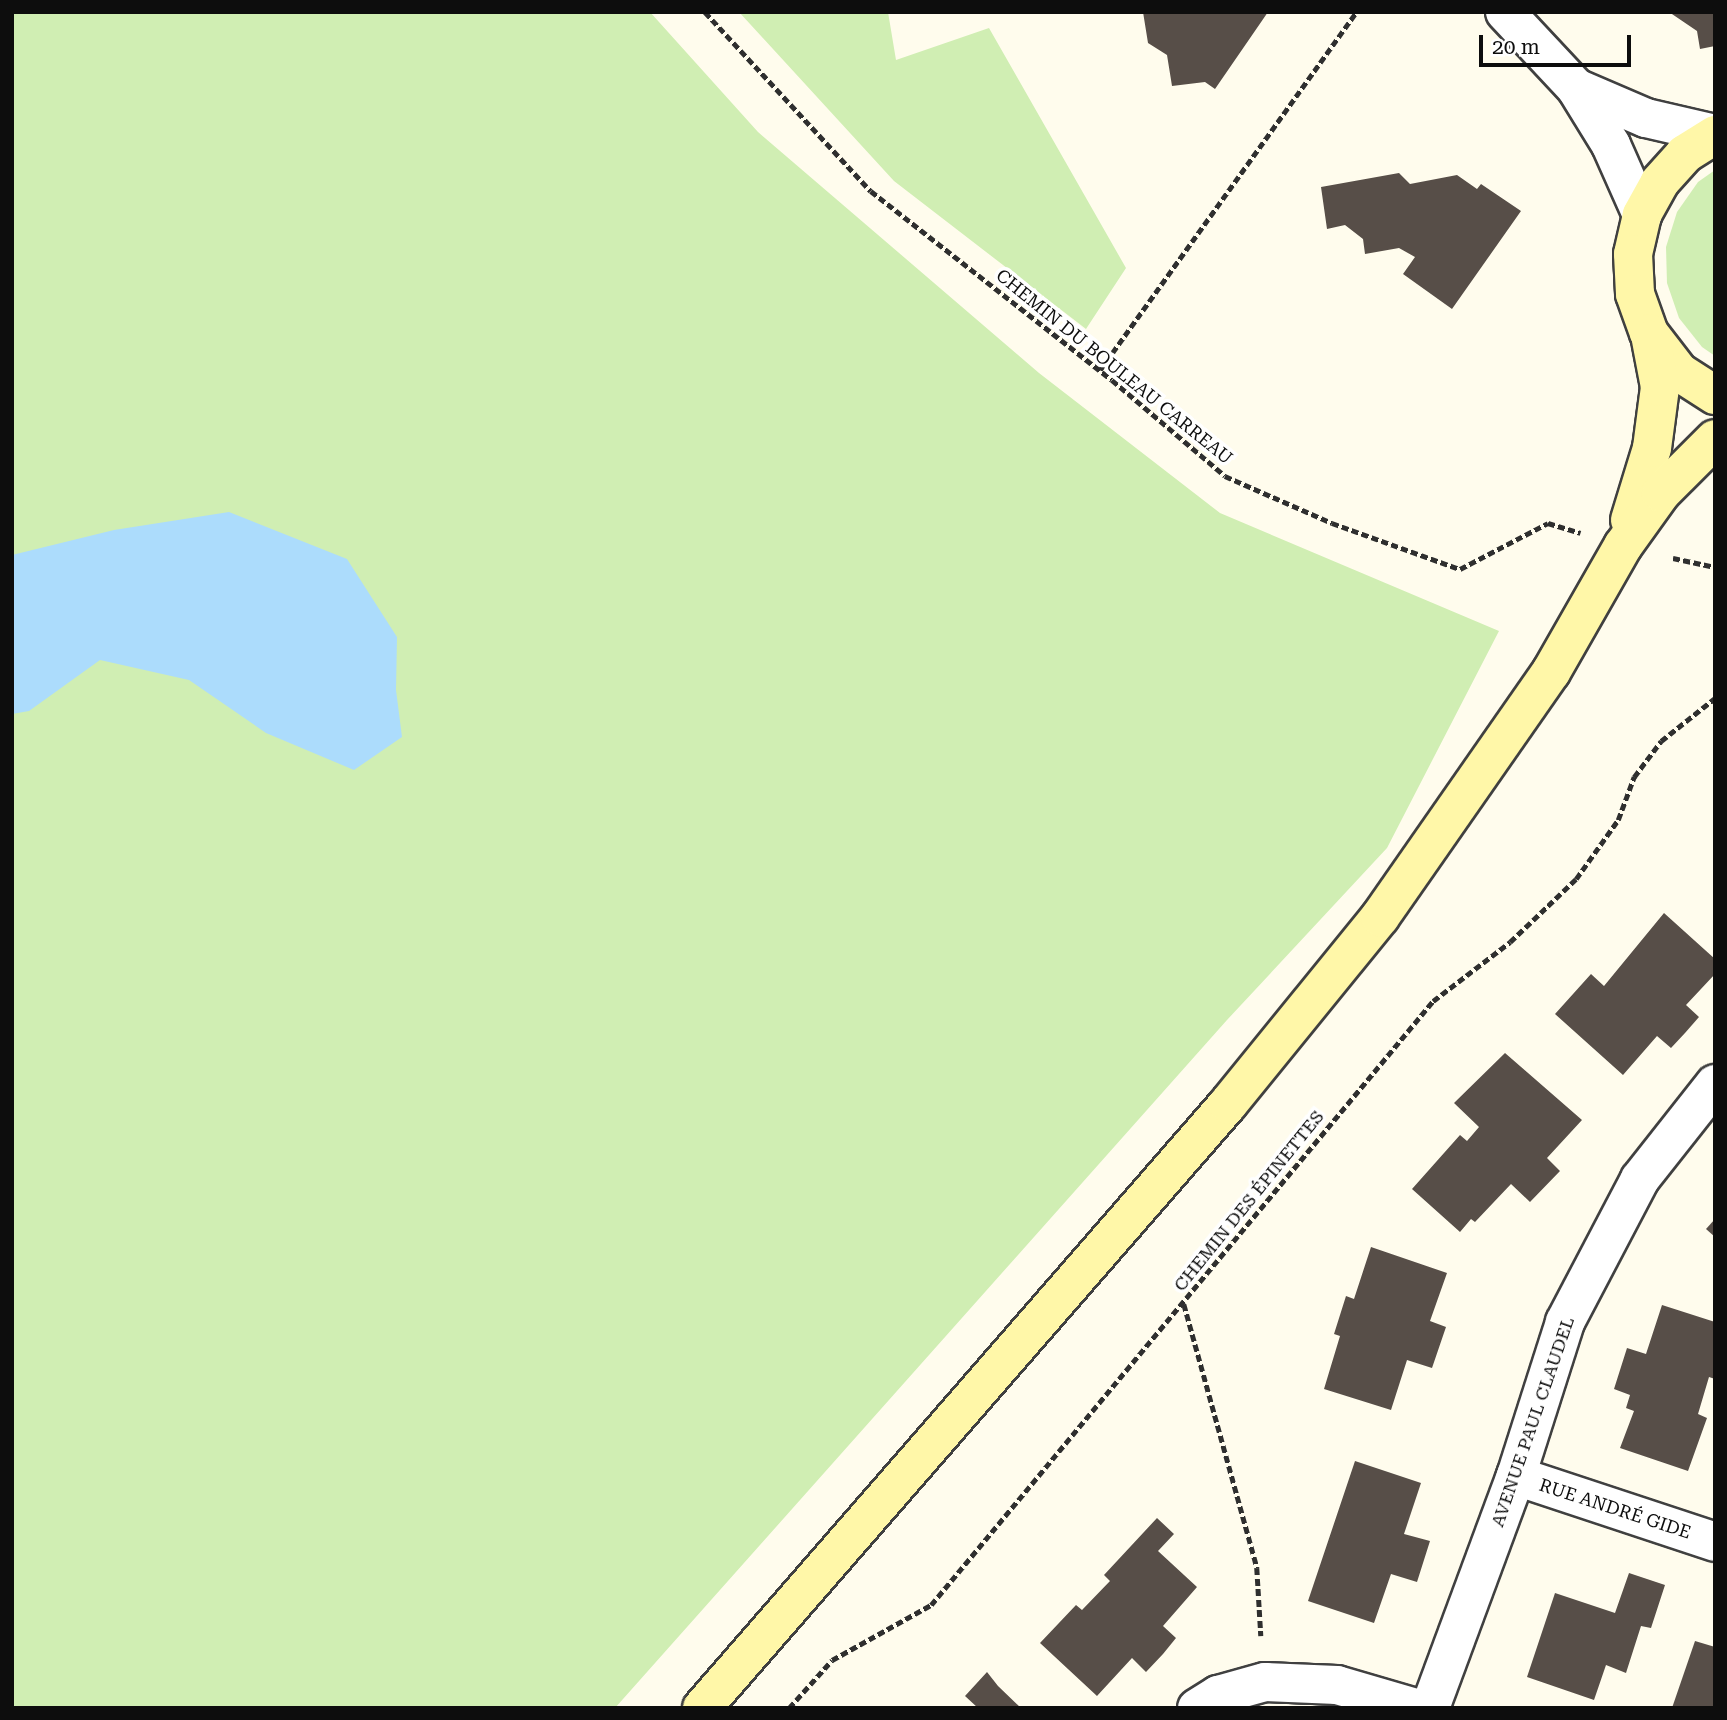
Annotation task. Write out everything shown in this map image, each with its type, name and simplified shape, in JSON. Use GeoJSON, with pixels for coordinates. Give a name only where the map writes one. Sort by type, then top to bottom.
{"type":"FeatureCollection","features":[{"type":"Feature","properties":{"kind":"main road"},"geometry":{"type":"LineString","coordinates":[[1623,546],[1652,448],[1660,387],[1649,333],[1635,294],[1633,254],[1642,215],[1660,182],[1685,154],[1715,134]]}},
{"type":"Feature","properties":{"kind":"main road"},"geometry":{"type":"LineString","coordinates":[[1649,333],[1679,372],[1715,395]]}},
{"type":"Feature","properties":{"kind":"main road"},"geometry":{"type":"LineString","coordinates":[[702,1708],[1228,1104],[1380,917],[1551,673],[1623,546],[1661,493],[1715,439]]}},
{"type":"Feature","properties":{"kind":"street"},"geometry":{"type":"LineString","coordinates":[[1505,12],[1576,88],[1611,145],[1642,215]]}},
{"type":"Feature","properties":{"kind":"street"},"geometry":{"type":"LineString","coordinates":[[1576,88],[1646,118],[1715,134]]}},
{"type":"Feature","properties":{"kind":"street","name":"AVENUE PAUL CLAUDEL"},"geometry":{"type":"LineString","coordinates":[[1430,1708],[1516,1476],[1565,1322],[1640,1179],[1715,1084]]}},
{"type":"Feature","properties":{"kind":"street","name":"RUE ANDRÉ GIDE"},"geometry":{"type":"LineString","coordinates":[[1516,1476],[1715,1542]]}},
{"type":"Feature","properties":{"kind":"street"},"geometry":{"type":"LineString","coordinates":[[1197,1708],[1218,1695],[1265,1682],[1337,1685],[1416,1708]]}},
{"type":"Feature","properties":{"kind":"path","name":"CHEMIN DU BOULEAU CARREAU"},"geometry":{"type":"LineString","coordinates":[[705,12],[871,191],[1100,371],[1225,476],[1332,523],[1460,569],[1548,523],[1623,546]]}},
{"type":"Feature","properties":{"kind":"path"},"geometry":{"type":"LineString","coordinates":[[1100,371],[1356,12]]}},
{"type":"Feature","properties":{"kind":"path","name":"CHEMIN DES ÉPINETTES"},"geometry":{"type":"LineString","coordinates":[[789,1708],[832,1660],[931,1605],[1184,1304],[1433,1001],[1510,942],[1576,879],[1618,820],[1634,777],[1661,741],[1715,698]]}},
{"type":"Feature","properties":{"kind":"path"},"geometry":{"type":"LineString","coordinates":[[1184,1304],[1257,1568],[1265,1682]]}},
{"type":"Feature","properties":{"kind":"green space"},"geometry":{"type":"Polygon","coordinates":[[[12,12],[650,12],[758,132],[1039,373],[1220,513],[1499,631],[1387,848],[1227,1020],[615,1708],[12,1708],[12,12]]]}},
{"type":"Feature","properties":{"kind":"green space"},"geometry":{"type":"Polygon","coordinates":[[[739,12],[888,12],[896,60],[989,28],[1126,268],[1086,329],[894,181],[739,12]]]}},
{"type":"Feature","properties":{"kind":"green space"},"geometry":{"type":"Polygon","coordinates":[[[1715,170],[1715,356],[1702,347],[1679,318],[1667,283],[1666,247],[1677,212],[1698,182],[1715,170]]]}},
{"type":"Feature","properties":{"kind":"water"},"geometry":{"type":"Polygon","coordinates":[[[229,512],[347,559],[397,637],[396,690],[402,737],[354,770],[266,733],[189,680],[100,660],[29,711],[12,714],[12,555],[114,530],[229,512]]]}},
{"type":"Feature","properties":{"kind":"building"},"geometry":{"type":"Polygon","coordinates":[[[1143,12],[1268,12],[1215,89],[1205,82],[1172,86],[1167,55],[1148,43],[1143,12]]]}},
{"type":"Feature","properties":{"kind":"building"},"geometry":{"type":"Polygon","coordinates":[[[1669,12],[1715,12],[1715,46],[1700,49],[1697,31],[1669,12]]]}},
{"type":"Feature","properties":{"kind":"building"},"geometry":{"type":"Polygon","coordinates":[[[1399,173],[1410,184],[1457,175],[1477,189],[1481,184],[1521,211],[1452,309],[1403,274],[1415,257],[1399,248],[1365,254],[1363,239],[1345,225],[1327,229],[1321,187],[1399,173]]]}},
{"type":"Feature","properties":{"kind":"building"},"geometry":{"type":"Polygon","coordinates":[[[1664,913],[1715,959],[1715,974],[1686,1005],[1699,1017],[1685,1033],[1671,1048],[1657,1036],[1623,1075],[1555,1014],[1591,974],[1604,986],[1664,913]]]}},
{"type":"Feature","properties":{"kind":"building"},"geometry":{"type":"Polygon","coordinates":[[[1505,1053],[1582,1120],[1547,1158],[1560,1171],[1530,1202],[1511,1184],[1475,1222],[1471,1219],[1460,1232],[1412,1189],[1460,1135],[1467,1141],[1479,1127],[1454,1103],[1505,1053]]]}},
{"type":"Feature","properties":{"kind":"building"},"geometry":{"type":"Polygon","coordinates":[[[1715,1219],[1715,1237],[1706,1229],[1715,1219]]]}},
{"type":"Feature","properties":{"kind":"building"},"geometry":{"type":"Polygon","coordinates":[[[1371,1247],[1447,1273],[1430,1321],[1446,1327],[1432,1368],[1407,1360],[1391,1410],[1324,1389],[1340,1336],[1334,1334],[1346,1296],[1354,1299],[1371,1247]]]}},
{"type":"Feature","properties":{"kind":"building"},"geometry":{"type":"Polygon","coordinates":[[[1662,1305],[1715,1322],[1715,1379],[1709,1377],[1698,1414],[1707,1418],[1688,1471],[1620,1448],[1634,1411],[1626,1408],[1630,1395],[1614,1389],[1627,1348],[1646,1354],[1662,1305]]]}},
{"type":"Feature","properties":{"kind":"building"},"geometry":{"type":"Polygon","coordinates":[[[1355,1461],[1421,1483],[1404,1534],[1430,1541],[1417,1582],[1391,1574],[1374,1623],[1308,1601],[1355,1461]]]}},
{"type":"Feature","properties":{"kind":"building"},"geometry":{"type":"Polygon","coordinates":[[[1157,1518],[1174,1534],[1158,1551],[1197,1587],[1163,1626],[1176,1638],[1163,1654],[1146,1672],[1132,1658],[1097,1696],[1040,1643],[1076,1605],[1082,1610],[1110,1581],[1104,1575],[1157,1518]]]}},
{"type":"Feature","properties":{"kind":"building"},"geometry":{"type":"Polygon","coordinates":[[[1629,1573],[1665,1585],[1651,1628],[1641,1626],[1626,1673],[1606,1665],[1594,1700],[1527,1677],[1555,1593],[1615,1613],[1629,1573]]]}},
{"type":"Feature","properties":{"kind":"building"},"geometry":{"type":"Polygon","coordinates":[[[1695,1641],[1715,1647],[1715,1708],[1672,1708],[1695,1641]]]}},
{"type":"Feature","properties":{"kind":"building"},"geometry":{"type":"Polygon","coordinates":[[[987,1672],[1021,1708],[978,1708],[965,1696],[987,1672]]]}}]}
